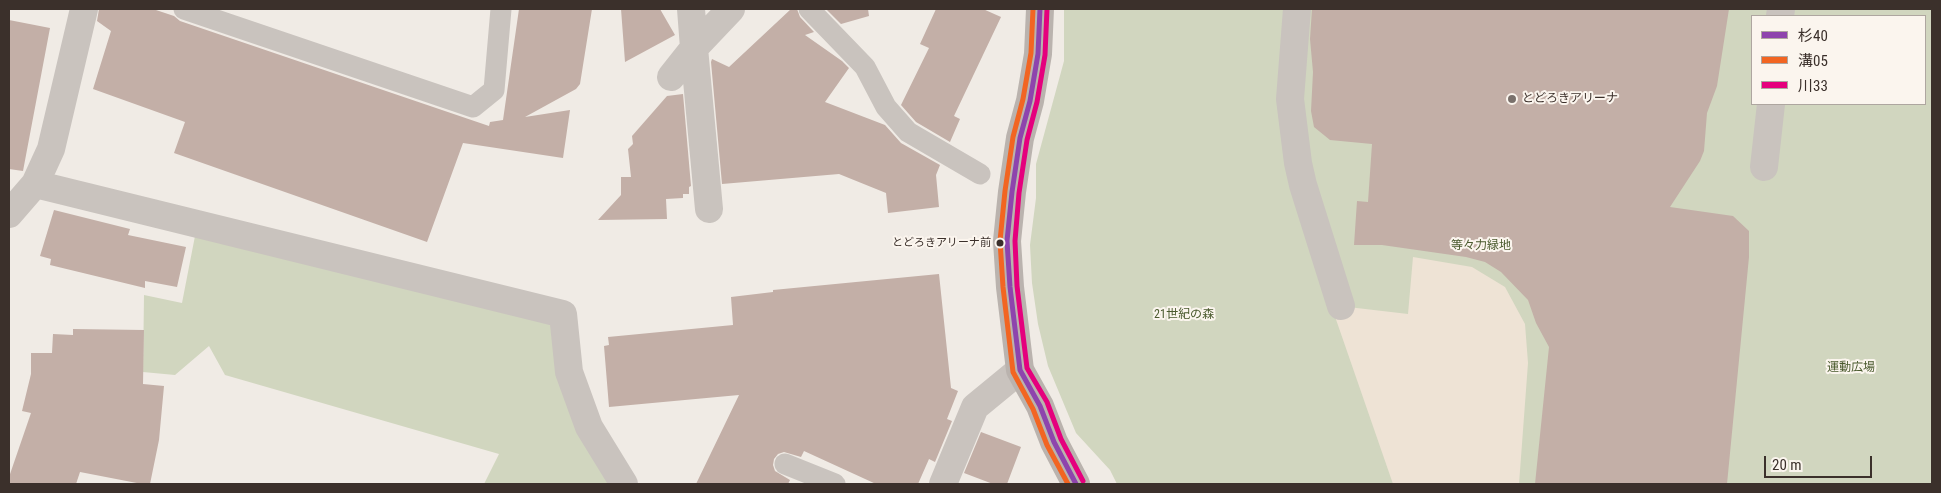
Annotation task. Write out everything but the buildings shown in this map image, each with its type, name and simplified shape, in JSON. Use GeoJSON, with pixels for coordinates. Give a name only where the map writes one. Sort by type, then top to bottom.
{"type":"FeatureCollection","features":[{"type":"Feature","properties":{"kind":"street"},"geometry":{"type":"LineString","coordinates":[[9,214],[35,184],[52,149],[84,9]]}},
{"type":"Feature","properties":{"kind":"street"},"geometry":{"type":"LineString","coordinates":[[691,9],[709,209]]}},
{"type":"Feature","properties":{"kind":"street"},"geometry":{"type":"LineString","coordinates":[[670,77],[730,9]]}},
{"type":"Feature","properties":{"kind":"street"},"geometry":{"type":"LineString","coordinates":[[1040,9],[1038,54],[1030,101],[1020,138],[1007,241],[1020,370],[1040,406],[1054,442],[1076,484]]}},
{"type":"Feature","properties":{"kind":"street"},"geometry":{"type":"LineString","coordinates":[[1297,9],[1290,99],[1298,163],[1303,185],[1341,306]]}},
{"type":"Feature","properties":{"kind":"street"},"geometry":{"type":"LineString","coordinates":[[1764,167],[1771,105]]}},
{"type":"Feature","properties":{"kind":"street"},"geometry":{"type":"LineString","coordinates":[[35,184],[562,314],[569,372],[589,427],[624,484]]}},
{"type":"Feature","properties":{"kind":"street"},"geometry":{"type":"LineString","coordinates":[[943,484],[975,407],[1020,370]]}},
{"type":"Feature","properties":{"kind":"lane"},"geometry":{"type":"LineString","coordinates":[[184,9],[473,107],[494,90],[501,9]]}},
{"type":"Feature","properties":{"kind":"lane"},"geometry":{"type":"LineString","coordinates":[[809,9],[864,67],[886,107],[908,132],[980,174]]}},
{"type":"Feature","properties":{"kind":"lane"},"geometry":{"type":"LineString","coordinates":[[785,464],[835,484]]}},
{"type":"Feature","properties":{"kind":"green space","name":"等々力緑地"},"geometry":{"type":"Polygon","coordinates":[[[1064,9],[1932,9],[1932,484],[1117,484],[1110,470],[1076,433],[1048,366],[1038,324],[1032,283],[1030,245],[1036,198],[1036,164],[1064,61],[1064,9]]]}},
{"type":"Feature","properties":{"kind":"green space"},"geometry":{"type":"Polygon","coordinates":[[[195,236],[554,324],[613,484],[484,484],[499,454],[225,375],[209,346],[175,375],[143,372],[144,295],[182,303],[195,236]]]}},
{"type":"Feature","properties":{"kind":"shaded area"},"geometry":{"type":"Polygon","coordinates":[[[1413,257],[1472,267],[1505,287],[1525,324],[1528,363],[1519,484],[1393,484],[1331,305],[1408,314],[1413,257]]]}},
{"type":"Feature","properties":{"kind":"transit line","name":"溝05"},"geometry":{"type":"LineString","coordinates":[[1033,9],[1031,53],[1023,99],[1013,137],[1005,191],[1000,241],[1003,287],[1013,372],[1033,409],[1047,445],[1068,484]]}},
{"type":"Feature","properties":{"kind":"transit line","name":"杉40"},"geometry":{"type":"LineString","coordinates":[[1040,9],[1038,54],[1030,101],[1020,138],[1012,192],[1007,241],[1010,287],[1020,370],[1040,406],[1054,442],[1076,484]]}},
{"type":"Feature","properties":{"kind":"transit line","name":"川33"},"geometry":{"type":"LineString","coordinates":[[1047,9],[1045,55],[1037,102],[1027,140],[1019,193],[1015,241],[1017,286],[1027,368],[1047,402],[1061,439],[1083,481]]}},
{"type":"Feature","properties":{"kind":"place","name":"とどろきアリーナ"},"geometry":{"type":"Point","coordinates":[1512,99]}},
{"type":"Feature","properties":{"kind":"place","name":"とどろきアリーナ前"},"geometry":{"type":"Point","coordinates":[1000,243]}},
{"type":"Feature","properties":{"kind":"park label","name":"21世紀の森"},"geometry":{"type":"Point","coordinates":[1184,315]}},
{"type":"Feature","properties":{"kind":"park label","name":"運動広場"},"geometry":{"type":"Point","coordinates":[1851,368]}}]}
